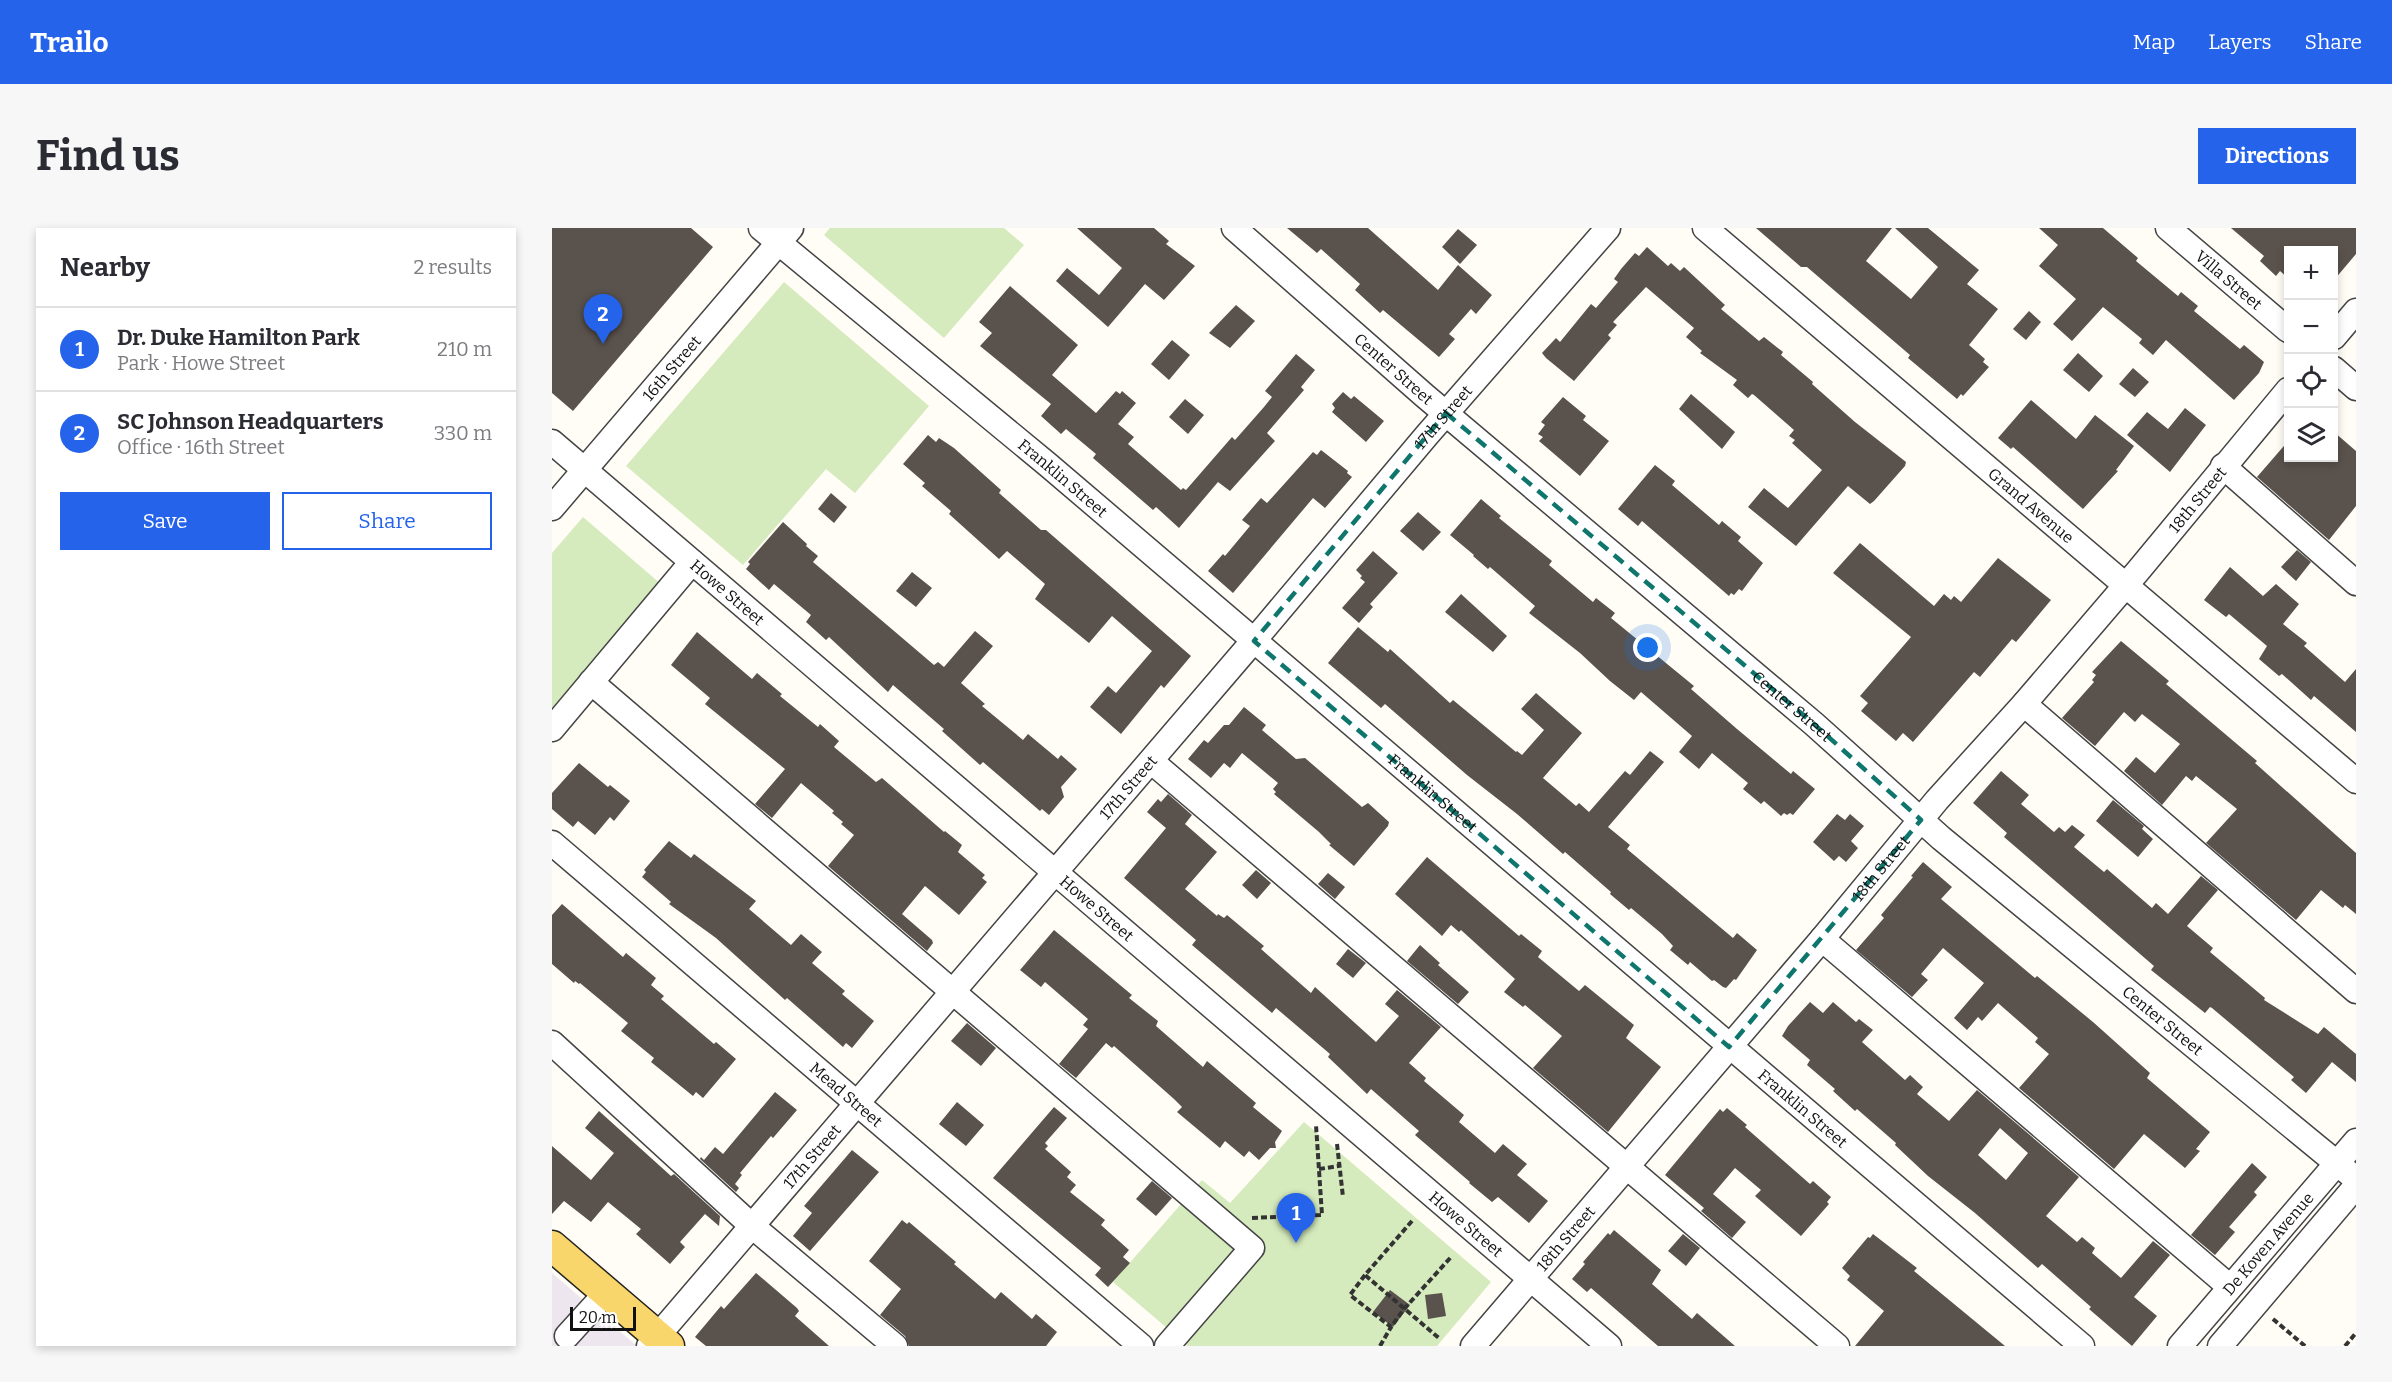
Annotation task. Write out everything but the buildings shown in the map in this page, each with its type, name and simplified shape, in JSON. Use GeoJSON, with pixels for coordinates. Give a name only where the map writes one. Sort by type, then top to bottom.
{"type":"FeatureCollection","features":[{"type":"Feature","properties":{"kind":"main road"},"geometry":{"type":"LineString","coordinates":[[552,1246],[607,1292],[658,1343]]}},
{"type":"Feature","properties":{"kind":"street","name":"Center Street"},"geometry":{"type":"LineString","coordinates":[[1234,228],[1446,413],[1814,724],[1921,820],[2356,1179]]}},
{"type":"Feature","properties":{"kind":"street","name":"17th Street"},"geometry":{"type":"LineString","coordinates":[[658,1343],[752,1226],[1254,641],[1446,413],[1608,228]]}},
{"type":"Feature","properties":{"kind":"street","name":"Grand Avenue"},"geometry":{"type":"LineString","coordinates":[[1705,228],[2356,781]]}},
{"type":"Feature","properties":{"kind":"street","name":"Villa Street"},"geometry":{"type":"LineString","coordinates":[[2168,228],[2284,326]]}},
{"type":"Feature","properties":{"kind":"street","name":"16th Street"},"geometry":{"type":"LineString","coordinates":[[552,508],[777,233]]}},
{"type":"Feature","properties":{"kind":"street","name":"Franklin Street"},"geometry":{"type":"LineString","coordinates":[[777,233],[2082,1346]]}},
{"type":"Feature","properties":{"kind":"street"},"geometry":{"type":"LineString","coordinates":[[2338,332],[2356,311]]}},
{"type":"Feature","properties":{"kind":"street"},"geometry":{"type":"LineString","coordinates":[[2338,372],[2356,388]]}},
{"type":"Feature","properties":{"kind":"street","name":"18th Street"},"geometry":{"type":"LineString","coordinates":[[1473,1346],[1921,820],[2024,704],[2284,396]]}},
{"type":"Feature","properties":{"kind":"street","name":"Howe Street"},"geometry":{"type":"LineString","coordinates":[[552,442],[1609,1346]]}},
{"type":"Feature","properties":{"kind":"street"},"geometry":{"type":"LineString","coordinates":[[2223,466],[2356,583]]}},
{"type":"Feature","properties":{"kind":"street"},"geometry":{"type":"LineString","coordinates":[[552,729],[692,562]]}},
{"type":"Feature","properties":{"kind":"street"},"geometry":{"type":"LineString","coordinates":[[591,682],[1252,1248],[1167,1346]]}},
{"type":"Feature","properties":{"kind":"street"},"geometry":{"type":"LineString","coordinates":[[2024,704],[2356,991]]}},
{"type":"Feature","properties":{"kind":"street"},"geometry":{"type":"LineString","coordinates":[[1151,761],[1837,1346]]}},
{"type":"Feature","properties":{"kind":"street","name":"Mead Street"},"geometry":{"type":"LineString","coordinates":[[552,843],[1141,1346]]}},
{"type":"Feature","properties":{"kind":"street"},"geometry":{"type":"LineString","coordinates":[[1822,939],[2230,1287]]}},
{"type":"Feature","properties":{"kind":"street"},"geometry":{"type":"LineString","coordinates":[[552,1043],[752,1226],[895,1346]]}},
{"type":"Feature","properties":{"kind":"street","name":"De Koven Avenue"},"geometry":{"type":"LineString","coordinates":[[2180,1346],[2356,1141]]}},
{"type":"Feature","properties":{"kind":"street","name":"De Koven Avenue"},"geometry":{"type":"LineString","coordinates":[[2220,1346],[2356,1186]]}},
{"type":"Feature","properties":{"kind":"street"},"geometry":{"type":"LineString","coordinates":[[566,1335],[607,1292]]}},
{"type":"Feature","properties":{"kind":"path"},"geometry":{"type":"LineString","coordinates":[[1218,1220],[1322,1215],[1314,1093]]}},
{"type":"Feature","properties":{"kind":"path"},"geometry":{"type":"LineString","coordinates":[[1333,1109],[1343,1197]]}},
{"type":"Feature","properties":{"kind":"path"},"geometry":{"type":"LineString","coordinates":[[1319,1169],[1340,1166]]}},
{"type":"Feature","properties":{"kind":"path"},"geometry":{"type":"LineString","coordinates":[[1391,1327],[1350,1295],[1412,1221]]}},
{"type":"Feature","properties":{"kind":"path"},"geometry":{"type":"LineString","coordinates":[[1380,1346],[1404,1309],[1452,1256]]}},
{"type":"Feature","properties":{"kind":"path"},"geometry":{"type":"LineString","coordinates":[[1365,1275],[1440,1340]]}},
{"type":"Feature","properties":{"kind":"path"},"geometry":{"type":"LineString","coordinates":[[2256,1304],[2305,1346]]}},
{"type":"Feature","properties":{"kind":"path"},"geometry":{"type":"LineString","coordinates":[[2345,1346],[2356,1333]]}},
{"type":"Feature","properties":{"kind":"highlighted area"},"geometry":{"type":"Polygon","coordinates":[[[1446,413],[1814,724],[1921,820],[1729,1047],[1254,641],[1446,413]]]}},
{"type":"Feature","properties":{"kind":"shaded area"},"geometry":{"type":"Polygon","coordinates":[[[552,1273],[637,1346],[552,1346],[552,1273]]]}},
{"type":"Feature","properties":{"kind":"green space"},"geometry":{"type":"Polygon","coordinates":[[[830,228],[1004,228],[1024,245],[944,338],[824,235],[830,228]]]}},
{"type":"Feature","properties":{"kind":"green space"},"geometry":{"type":"Polygon","coordinates":[[[784,282],[929,406],[855,493],[826,469],[743,565],[626,466],[784,282]]]}},
{"type":"Feature","properties":{"kind":"green space"},"geometry":{"type":"Polygon","coordinates":[[[583,517],[662,585],[552,713],[552,553],[583,517]]]}},
{"type":"Feature","properties":{"kind":"green space"},"geometry":{"type":"Polygon","coordinates":[[[1304,1122],[1491,1282],[1437,1346],[1188,1346],[1113,1282],[1202,1180],[1230,1203],[1304,1122]]]}},
{"type":"Feature","properties":{"kind":"place","name":"SC Johnson Headquarters"},"geometry":{"type":"Point","coordinates":[603,344]}},
{"type":"Feature","properties":{"kind":"place","name":"Dr. Duke Hamilton Park"},"geometry":{"type":"Point","coordinates":[1296,1243]}}]}
